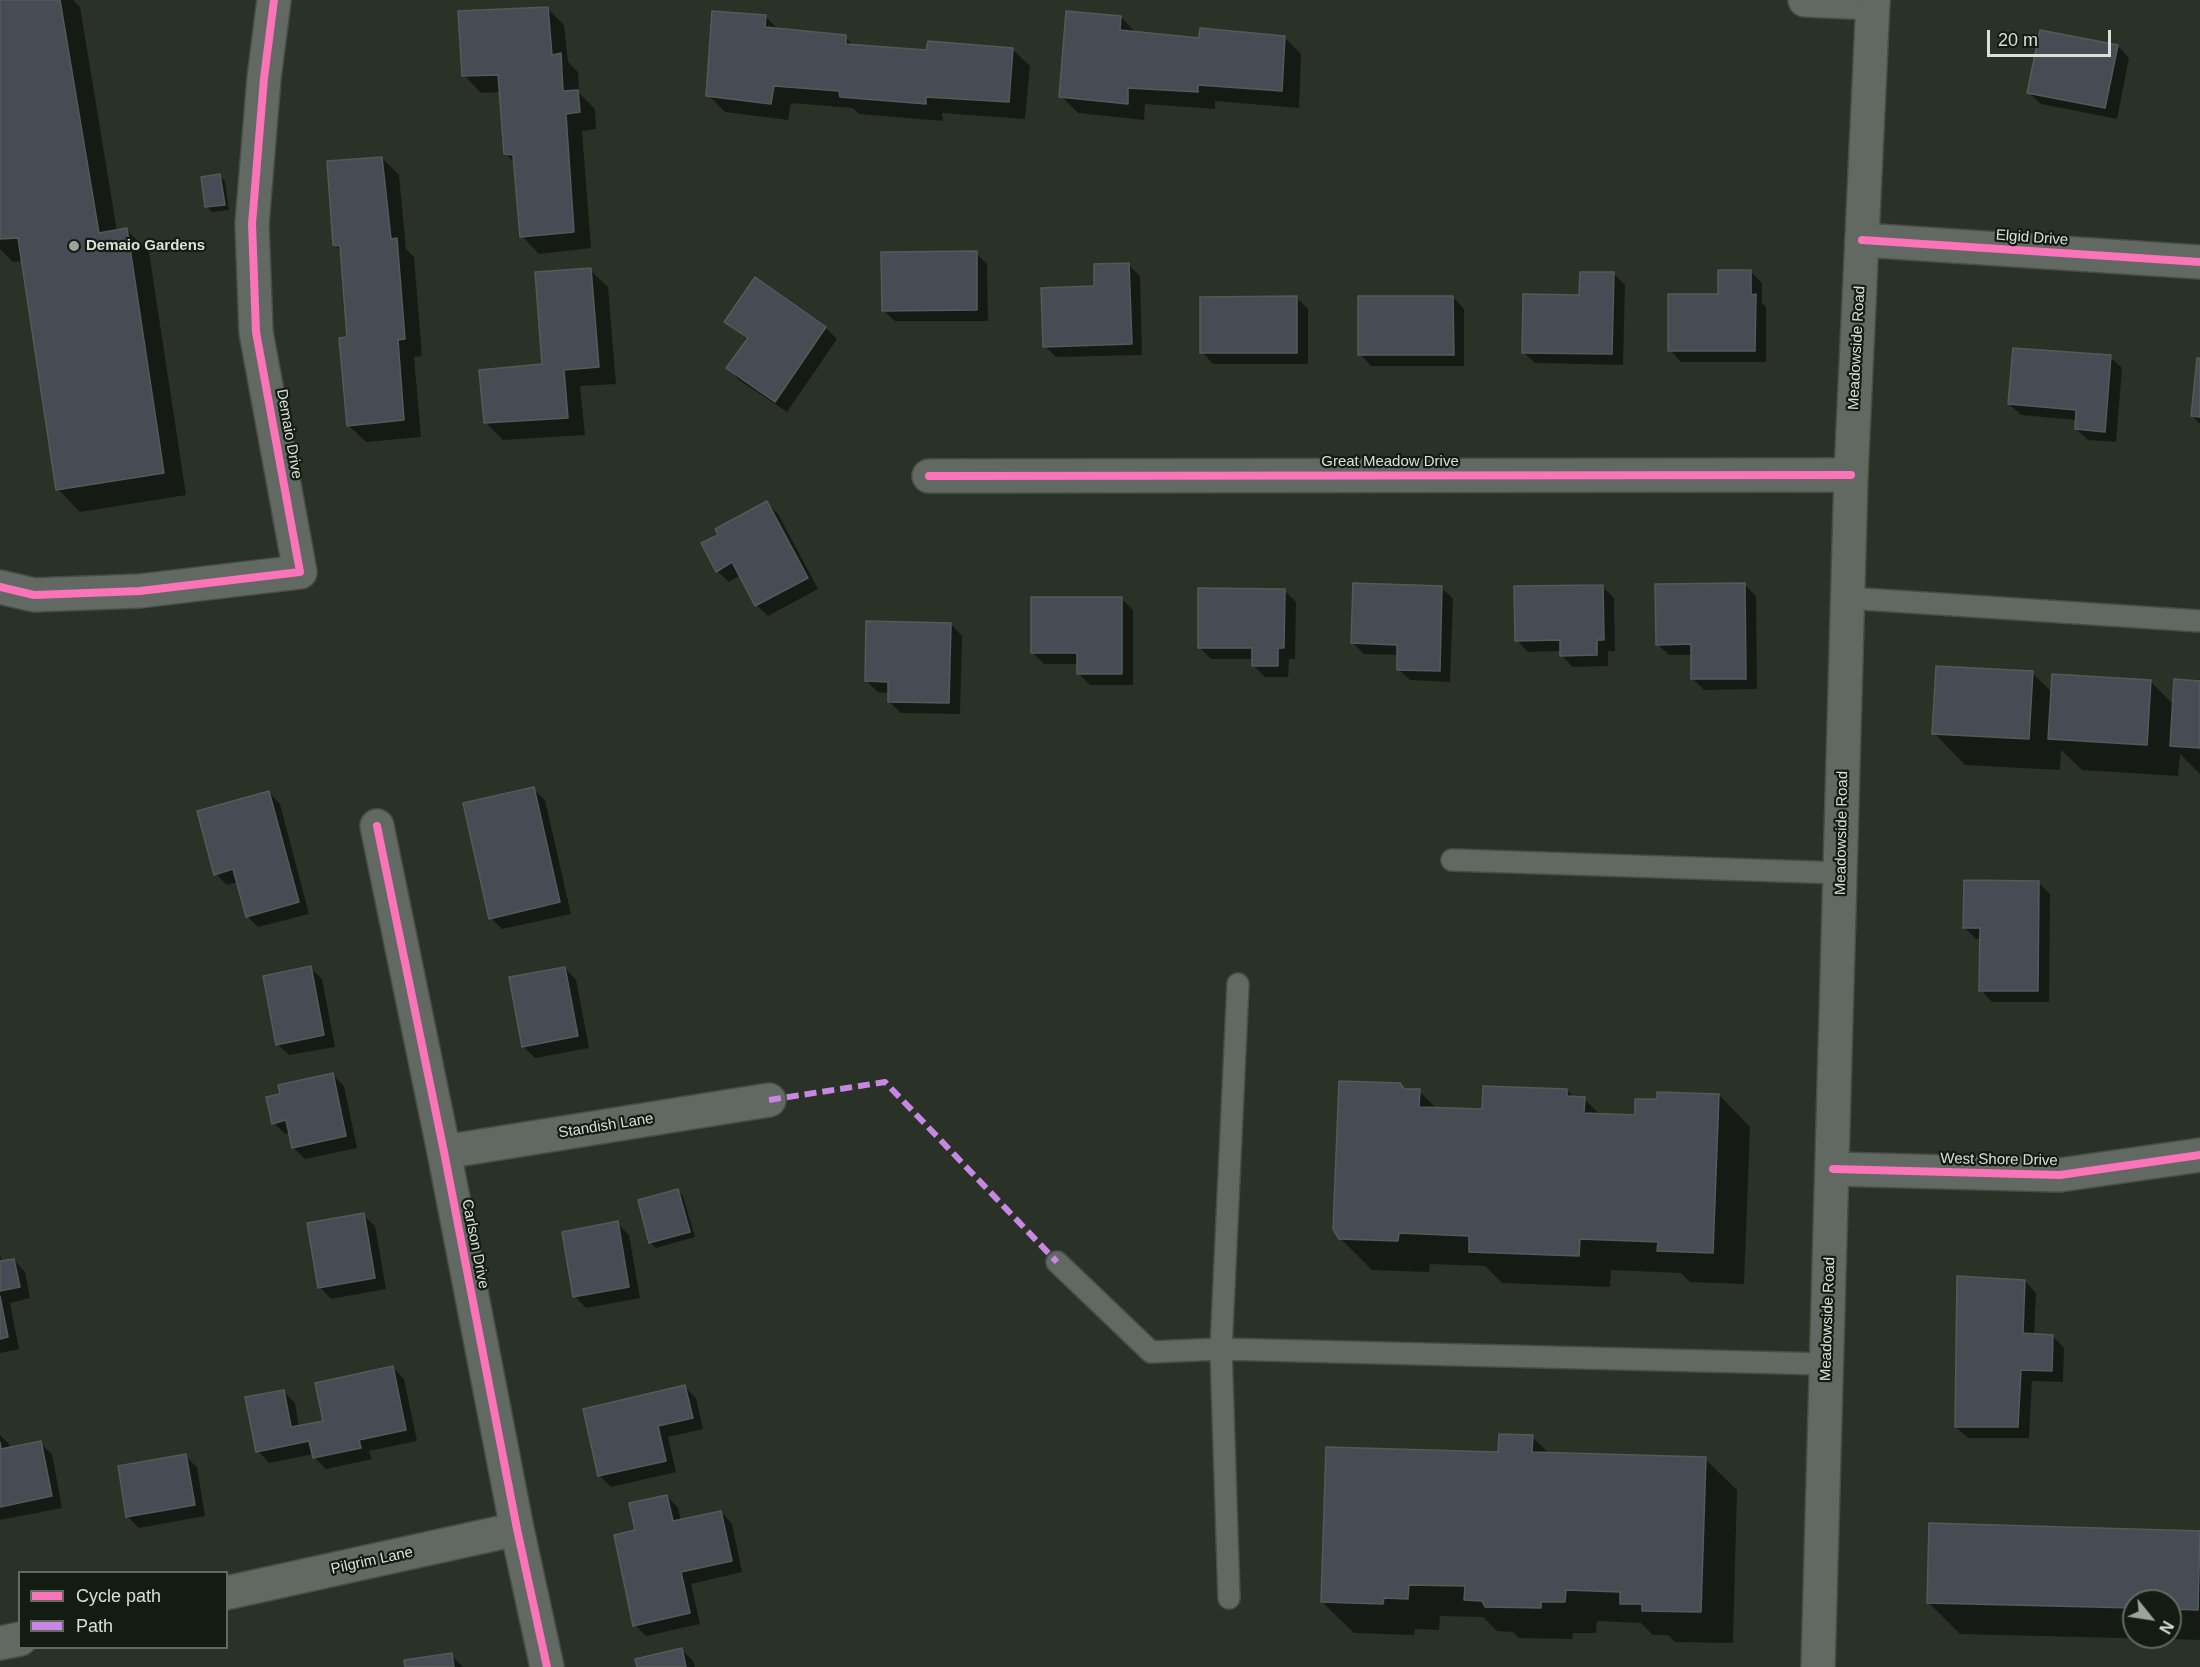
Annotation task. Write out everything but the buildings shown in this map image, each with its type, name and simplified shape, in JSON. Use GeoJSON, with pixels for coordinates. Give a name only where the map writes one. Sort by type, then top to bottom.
{"type":"FeatureCollection","features":[{"type":"Feature","properties":{"kind":"street","name":"Demaio Drive"},"geometry":{"type":"LineString","coordinates":[[0,587],[34,595],[140,591],[300,572],[256,332],[252,224],[264,78],[274,0]]}},
{"type":"Feature","properties":{"kind":"street"},"geometry":{"type":"LineString","coordinates":[[1805,0],[1873,2]]}},
{"type":"Feature","properties":{"kind":"street","name":"Meadowside Road"},"geometry":{"type":"LineString","coordinates":[[1818,1667],[1851,475],[1873,2]]}},
{"type":"Feature","properties":{"kind":"street","name":"Elgid Drive"},"geometry":{"type":"LineString","coordinates":[[1862,240],[2200,262]]}},
{"type":"Feature","properties":{"kind":"street","name":"Great Meadow Drive"},"geometry":{"type":"LineString","coordinates":[[929,476],[1851,475]]}},
{"type":"Feature","properties":{"kind":"street","name":"Carlson Drive"},"geometry":{"type":"LineString","coordinates":[[377,826],[444,1152],[517,1529],[547,1667]]}},
{"type":"Feature","properties":{"kind":"street","name":"Standish Lane"},"geometry":{"type":"LineString","coordinates":[[444,1152],[769,1100]]}},
{"type":"Feature","properties":{"kind":"street","name":"West Shore Drive"},"geometry":{"type":"LineString","coordinates":[[1833,1169],[2060,1175],[2200,1155]]}},
{"type":"Feature","properties":{"kind":"street","name":"Pilgrim Lane"},"geometry":{"type":"LineString","coordinates":[[228,1593],[517,1529]]}},
{"type":"Feature","properties":{"kind":"street"},"geometry":{"type":"LineString","coordinates":[[0,1643],[18,1639]]}},
{"type":"Feature","properties":{"kind":"lane"},"geometry":{"type":"LineString","coordinates":[[1847,598],[2200,621]]}},
{"type":"Feature","properties":{"kind":"lane"},"geometry":{"type":"LineString","coordinates":[[1452,860],[1841,873]]}},
{"type":"Feature","properties":{"kind":"lane"},"geometry":{"type":"LineString","coordinates":[[1229,1598],[1221,1349],[1238,984]]}},
{"type":"Feature","properties":{"kind":"lane"},"geometry":{"type":"LineString","coordinates":[[1057,1262],[1151,1352],[1221,1349],[1826,1364]]}},
{"type":"Feature","properties":{"kind":"marked path"},"geometry":{"type":"LineString","coordinates":[[769,1100],[885,1082],[1057,1262]]}},
{"type":"Feature","properties":{"kind":"cycle path"},"geometry":{"type":"LineString","coordinates":[[0,587],[34,595],[140,591],[300,572],[256,332],[252,224],[264,78],[274,0]]}},
{"type":"Feature","properties":{"kind":"cycle path"},"geometry":{"type":"LineString","coordinates":[[1862,240],[2200,262]]}},
{"type":"Feature","properties":{"kind":"cycle path"},"geometry":{"type":"LineString","coordinates":[[929,476],[1851,475]]}},
{"type":"Feature","properties":{"kind":"cycle path"},"geometry":{"type":"LineString","coordinates":[[377,826],[444,1152],[517,1529],[547,1667]]}},
{"type":"Feature","properties":{"kind":"cycle path"},"geometry":{"type":"LineString","coordinates":[[1833,1169],[2060,1175],[2200,1155]]}},
{"type":"Feature","properties":{"kind":"place","name":"Demaio Gardens"},"geometry":{"type":"Point","coordinates":[74,246]}}]}
